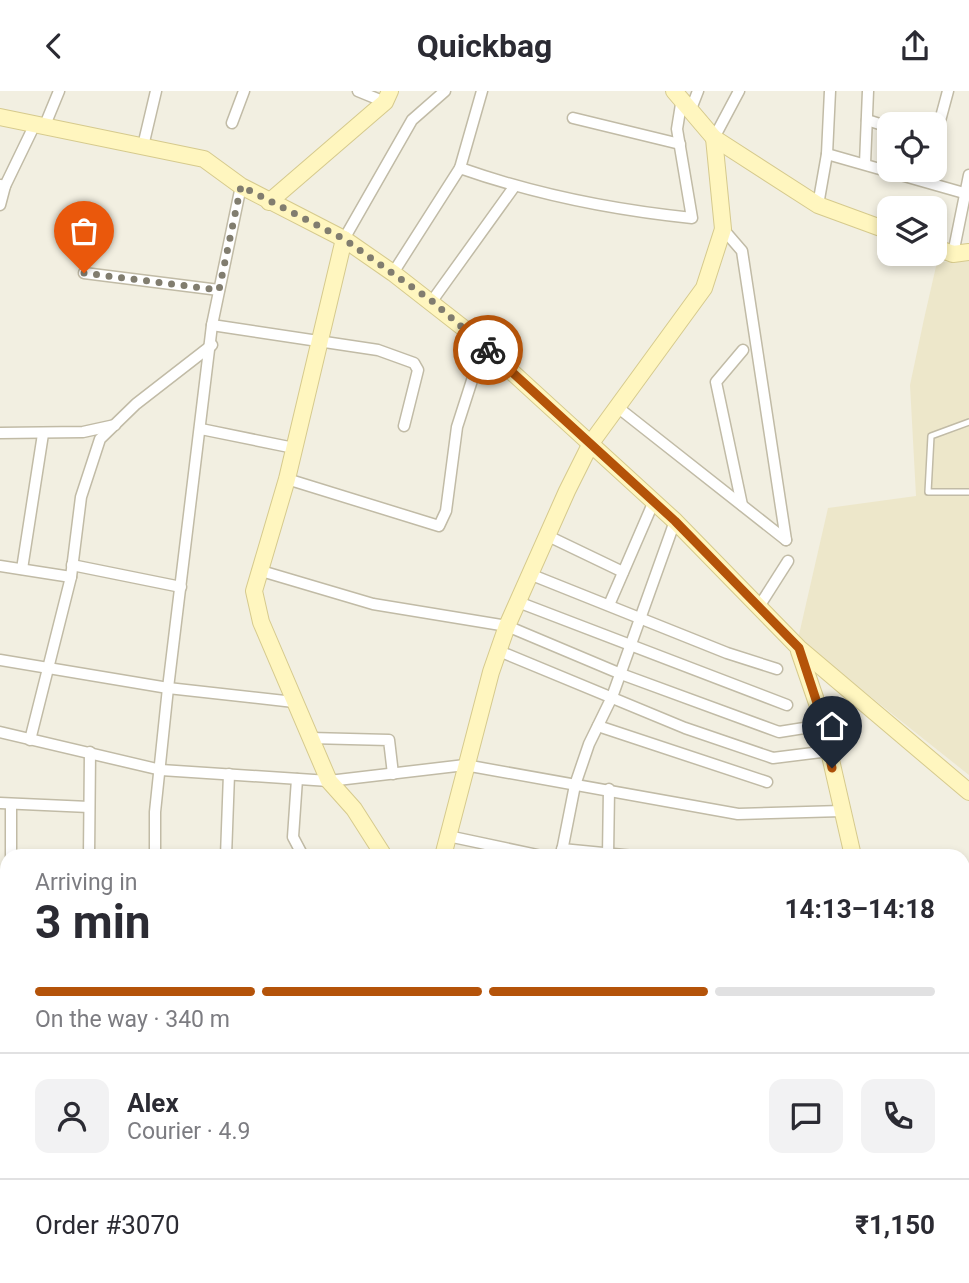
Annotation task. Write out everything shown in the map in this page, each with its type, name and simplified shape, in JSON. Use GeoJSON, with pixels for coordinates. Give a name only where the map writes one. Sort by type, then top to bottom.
{"type":"FeatureCollection","features":[{"type":"Feature","properties":{"kind":"street"},"geometry":{"type":"LineString","coordinates":[[0,205],[2,185],[59,91]]}},
{"type":"Feature","properties":{"kind":"street"},"geometry":{"type":"LineString","coordinates":[[143,146],[156,91]]}},
{"type":"Feature","properties":{"kind":"street"},"geometry":{"type":"LineString","coordinates":[[232,123],[244,91]]}},
{"type":"Feature","properties":{"kind":"street"},"geometry":{"type":"LineString","coordinates":[[358,91],[387,96]]}},
{"type":"Feature","properties":{"kind":"street"},"geometry":{"type":"LineString","coordinates":[[380,849],[354,809],[329,781],[261,622],[254,590],[287,479],[344,239],[412,120],[445,91]]}},
{"type":"Feature","properties":{"kind":"street"},"geometry":{"type":"LineString","coordinates":[[393,273],[460,168],[482,91]]}},
{"type":"Feature","properties":{"kind":"street"},"geometry":{"type":"LineString","coordinates":[[682,100],[698,91]]}},
{"type":"Feature","properties":{"kind":"street"},"geometry":{"type":"LineString","coordinates":[[445,849],[465,765],[507,626],[548,535],[591,443],[704,288],[723,229],[714,138],[739,91]]}},
{"type":"Feature","properties":{"kind":"street"},"geometry":{"type":"LineString","coordinates":[[818,205],[827,153],[830,91]]}},
{"type":"Feature","properties":{"kind":"street"},"geometry":{"type":"LineString","coordinates":[[865,164],[868,91]]}},
{"type":"Feature","properties":{"kind":"street"},"geometry":{"type":"LineString","coordinates":[[943,112],[948,91]]}},
{"type":"Feature","properties":{"kind":"street"},"geometry":{"type":"LineString","coordinates":[[268,202],[387,96]]}},
{"type":"Feature","properties":{"kind":"street"},"geometry":{"type":"LineString","coordinates":[[460,168],[514,187],[603,206],[692,218],[677,129],[682,100]]}},
{"type":"Feature","properties":{"kind":"street"},"geometry":{"type":"LineString","coordinates":[[682,100],[714,138],[818,205],[877,227]]}},
{"type":"Feature","properties":{"kind":"street"},"geometry":{"type":"LineString","coordinates":[[0,117],[204,159],[241,186],[344,239],[393,273],[432,301],[654,501],[760,605],[799,648],[969,792]]}},
{"type":"Feature","properties":{"kind":"street"},"geometry":{"type":"LineString","coordinates":[[573,118],[680,143]]}},
{"type":"Feature","properties":{"kind":"street"},"geometry":{"type":"LineString","coordinates":[[867,120],[877,123]]}},
{"type":"Feature","properties":{"kind":"street"},"geometry":{"type":"LineString","coordinates":[[827,153],[877,166]]}},
{"type":"Feature","properties":{"kind":"street"},"geometry":{"type":"LineString","coordinates":[[961,253],[964,193],[969,175]]}},
{"type":"Feature","properties":{"kind":"street"},"geometry":{"type":"LineString","coordinates":[[939,182],[964,193]]}},
{"type":"Feature","properties":{"kind":"street"},"geometry":{"type":"LineString","coordinates":[[155,849],[155,812],[168,688],[212,345],[212,325],[241,186]]}},
{"type":"Feature","properties":{"kind":"street"},"geometry":{"type":"LineString","coordinates":[[432,301],[514,187]]}},
{"type":"Feature","properties":{"kind":"street"},"geometry":{"type":"LineString","coordinates":[[617,406],[786,540],[742,251],[723,229]]}},
{"type":"Feature","properties":{"kind":"street"},"geometry":{"type":"LineString","coordinates":[[84,273],[219,290]]}},
{"type":"Feature","properties":{"kind":"street"},"geometry":{"type":"LineString","coordinates":[[212,325],[379,350],[418,366],[404,426]]}},
{"type":"Feature","properties":{"kind":"street"},"geometry":{"type":"LineString","coordinates":[[30,740],[71,577],[81,497],[100,439],[136,404],[212,345]]}},
{"type":"Feature","properties":{"kind":"street"},"geometry":{"type":"LineString","coordinates":[[287,479],[439,526],[446,511],[457,427],[483,346]]}},
{"type":"Feature","properties":{"kind":"street"},"geometry":{"type":"LineString","coordinates":[[742,505],[716,382],[743,350]]}},
{"type":"Feature","properties":{"kind":"street"},"geometry":{"type":"LineString","coordinates":[[0,433],[83,432],[115,425]]}},
{"type":"Feature","properties":{"kind":"street"},"geometry":{"type":"LineString","coordinates":[[201,429],[294,448]]}},
{"type":"Feature","properties":{"kind":"street"},"geometry":{"type":"LineString","coordinates":[[22,569],[43,434]]}},
{"type":"Feature","properties":{"kind":"street"},"geometry":{"type":"LineString","coordinates":[[609,605],[654,501]]}},
{"type":"Feature","properties":{"kind":"street"},"geometry":{"type":"LineString","coordinates":[[562,849],[575,785],[621,674],[675,521]]}},
{"type":"Feature","properties":{"kind":"street"},"geometry":{"type":"LineString","coordinates":[[548,535],[624,572]]}},
{"type":"Feature","properties":{"kind":"street"},"geometry":{"type":"LineString","coordinates":[[760,605],[788,561]]}},
{"type":"Feature","properties":{"kind":"street"},"geometry":{"type":"LineString","coordinates":[[72,565],[181,587]]}},
{"type":"Feature","properties":{"kind":"street"},"geometry":{"type":"LineString","coordinates":[[0,566],[71,577]]}},
{"type":"Feature","properties":{"kind":"street"},"geometry":{"type":"LineString","coordinates":[[258,570],[373,604],[507,626],[621,674],[779,732],[823,725]]}},
{"type":"Feature","properties":{"kind":"street"},"geometry":{"type":"LineString","coordinates":[[532,575],[727,653],[777,669]]}},
{"type":"Feature","properties":{"kind":"street"},"geometry":{"type":"LineString","coordinates":[[518,603],[787,705]]}},
{"type":"Feature","properties":{"kind":"street"},"geometry":{"type":"LineString","coordinates":[[799,648],[823,725],[851,849]]}},
{"type":"Feature","properties":{"kind":"street"},"geometry":{"type":"LineString","coordinates":[[499,651],[685,728],[774,758],[829,751]]}},
{"type":"Feature","properties":{"kind":"street"},"geometry":{"type":"LineString","coordinates":[[0,660],[168,688],[294,702]]}},
{"type":"Feature","properties":{"kind":"street"},"geometry":{"type":"LineString","coordinates":[[598,726],[767,782]]}},
{"type":"Feature","properties":{"kind":"street"},"geometry":{"type":"LineString","coordinates":[[0,732],[161,770],[329,781],[465,765],[738,814],[842,811]]}},
{"type":"Feature","properties":{"kind":"street"},"geometry":{"type":"LineString","coordinates":[[310,738],[389,740],[393,773]]}},
{"type":"Feature","properties":{"kind":"street"},"geometry":{"type":"LineString","coordinates":[[89,849],[90,752]]}},
{"type":"Feature","properties":{"kind":"street"},"geometry":{"type":"LineString","coordinates":[[226,849],[229,774]]}},
{"type":"Feature","properties":{"kind":"street"},"geometry":{"type":"LineString","coordinates":[[297,779],[293,837],[299,849]]}},
{"type":"Feature","properties":{"kind":"street"},"geometry":{"type":"LineString","coordinates":[[608,849],[609,789]]}},
{"type":"Feature","properties":{"kind":"street"},"geometry":{"type":"LineString","coordinates":[[9,849],[6,803],[89,807]]}},
{"type":"Feature","properties":{"kind":"street"},"geometry":{"type":"LineString","coordinates":[[448,836],[509,849]]}},
{"type":"Feature","properties":{"kind":"lane"},"geometry":{"type":"LineString","coordinates":[[969,422],[931,436],[928,492],[969,492]]}},
{"type":"Feature","properties":{"kind":"shaded area"},"geometry":{"type":"Polygon","coordinates":[[[969,261],[969,775],[798,639],[828,508],[916,496],[910,385],[936,266],[947,266],[947,262],[969,261]]]}},
{"type":"Feature","properties":{"kind":"way so far"},"geometry":{"type":"LineString","coordinates":[[84,273],[219,290],[241,186],[344,239],[432,301],[488,350]]}},
{"type":"Feature","properties":{"kind":"route"},"geometry":{"type":"LineString","coordinates":[[488,350],[675,521],[760,605],[799,648],[820,712],[832,768]]}}]}
